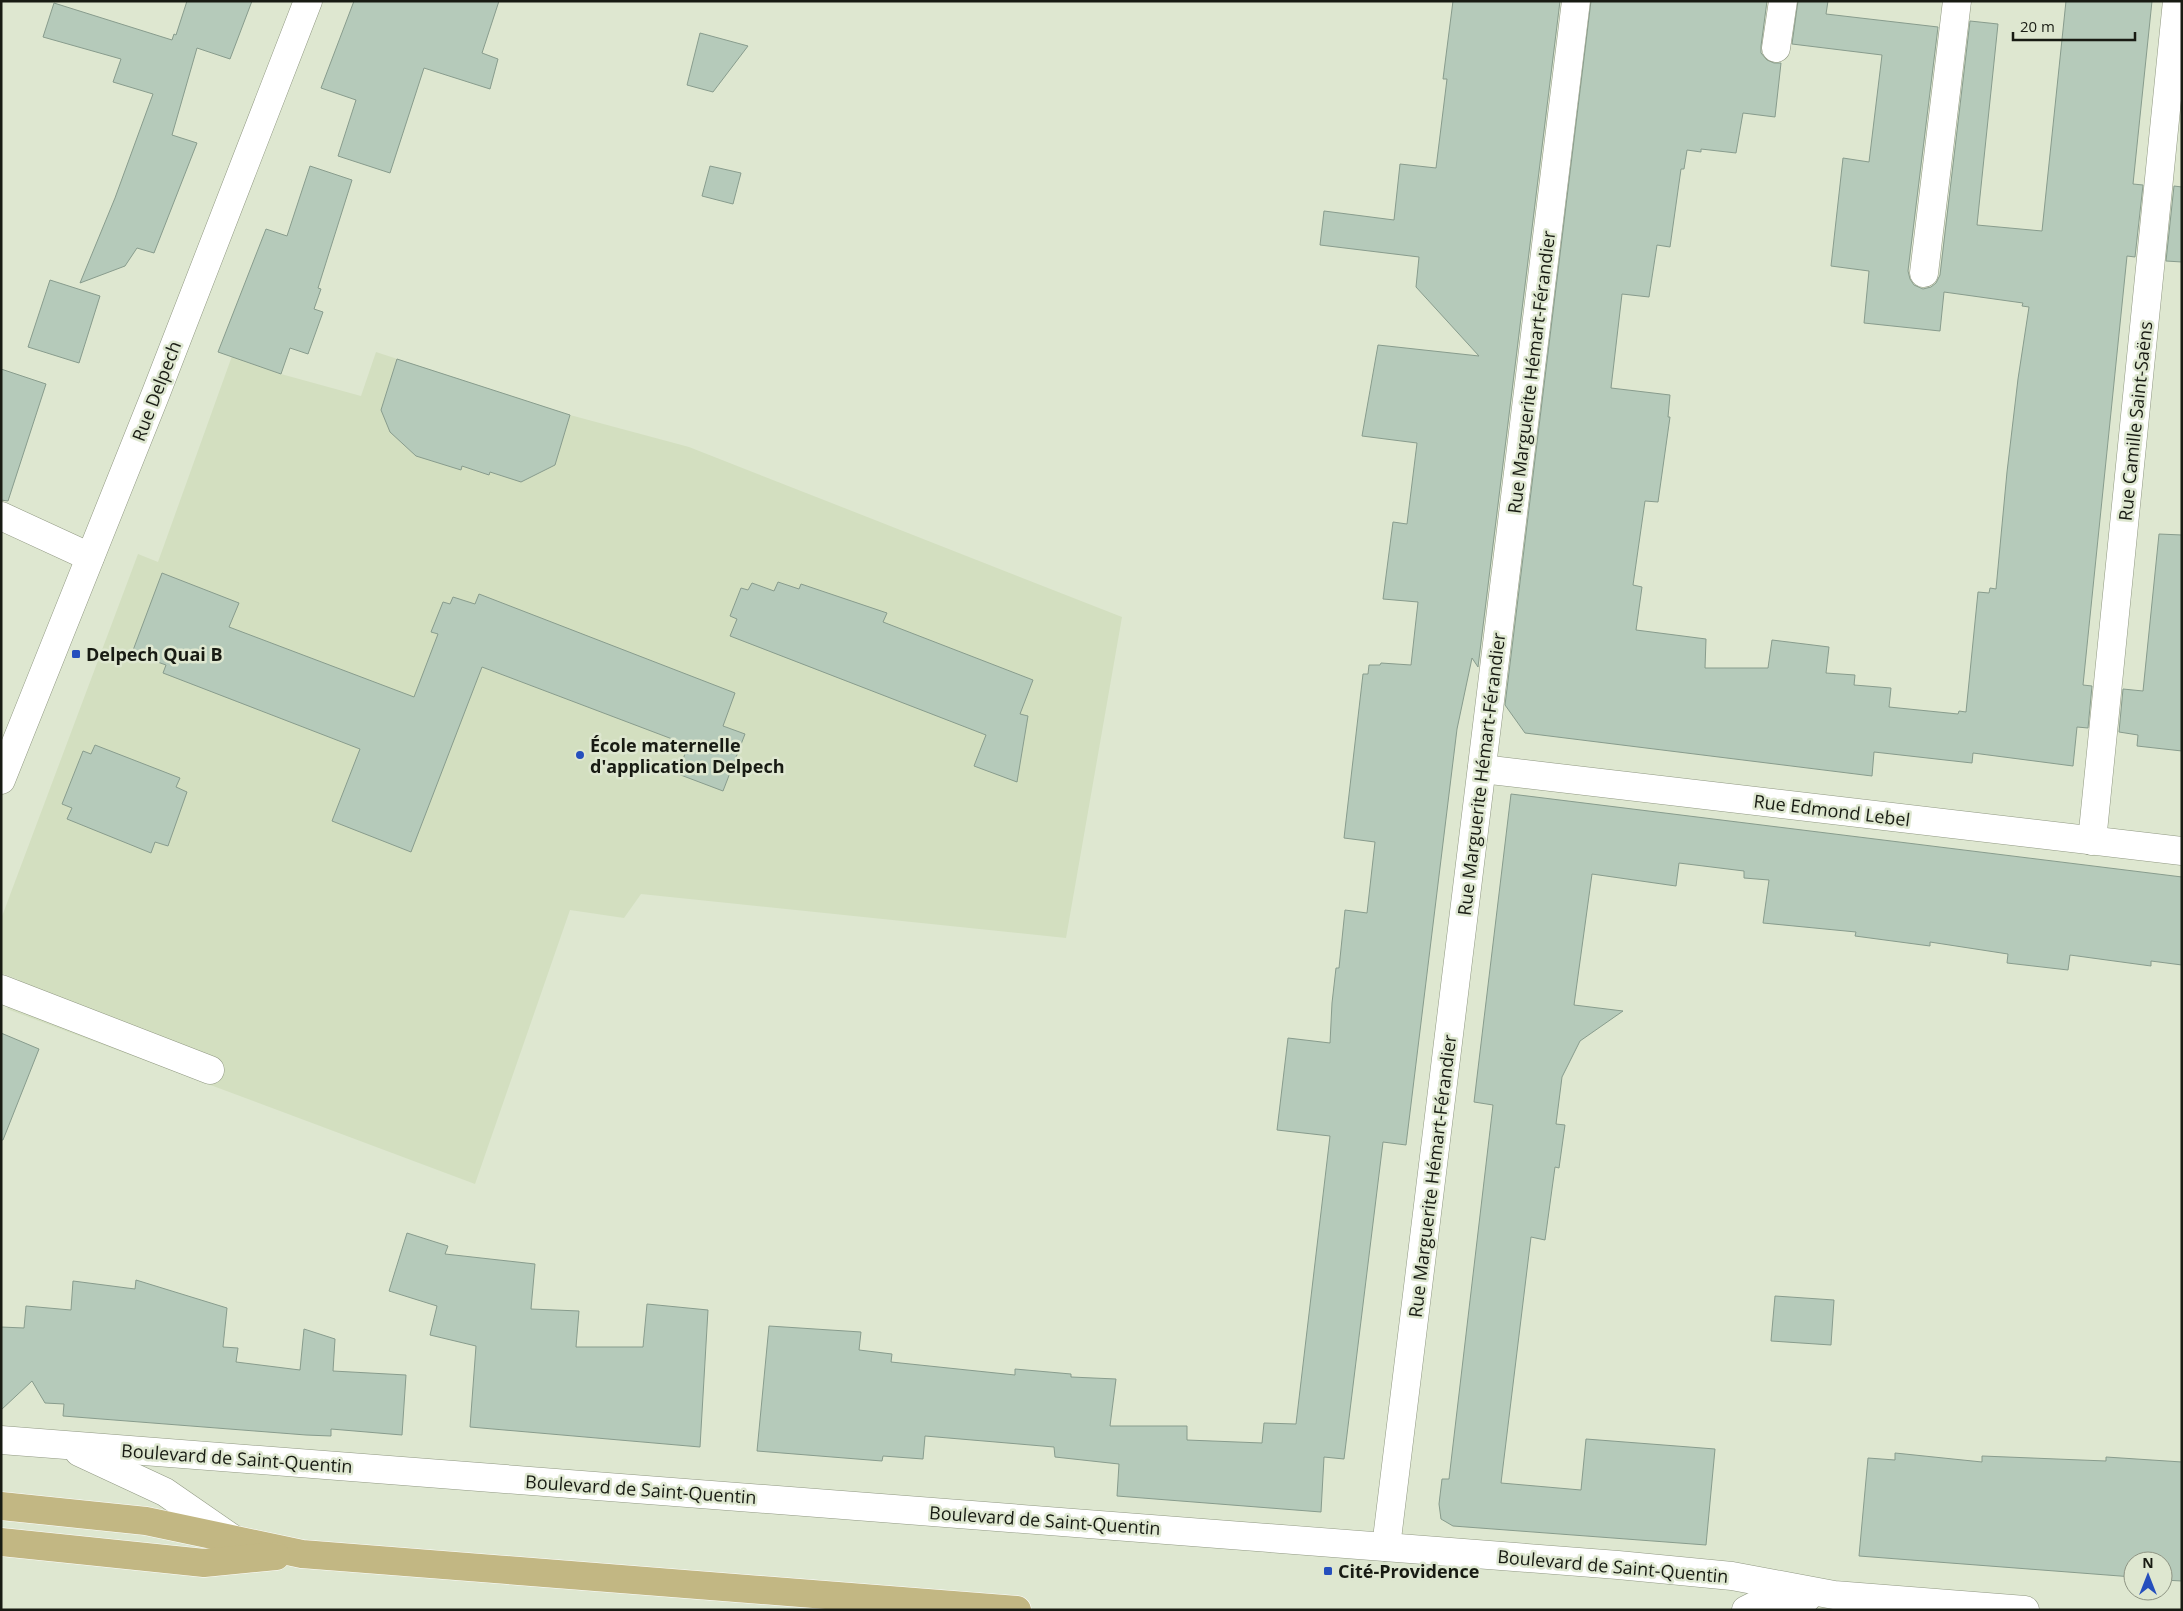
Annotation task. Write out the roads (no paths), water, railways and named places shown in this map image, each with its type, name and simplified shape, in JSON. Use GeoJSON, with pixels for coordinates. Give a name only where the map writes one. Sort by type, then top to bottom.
{"type":"FeatureCollection","features":[{"type":"Feature","properties":{"kind":"main road","name":"Boulevard de Saint-Quentin"},"geometry":{"type":"LineString","coordinates":[[1,1506],[146,1521],[302,1554],[1017,1610]]}},
{"type":"Feature","properties":{"kind":"main road","name":"Boulevard de Saint-Quentin"},"geometry":{"type":"LineString","coordinates":[[1,1542],[204,1563],[302,1554]]}},
{"type":"Feature","properties":{"kind":"street","name":"Rue Delpech"},"geometry":{"type":"LineString","coordinates":[[1,780],[308,1]]}},
{"type":"Feature","properties":{"kind":"street","name":"Rue Marguerite Hémart-Férandier"},"geometry":{"type":"LineString","coordinates":[[1386,1547],[1576,1]]}},
{"type":"Feature","properties":{"kind":"street"},"geometry":{"type":"LineString","coordinates":[[1776,48],[1783,1]]}},
{"type":"Feature","properties":{"kind":"street"},"geometry":{"type":"LineString","coordinates":[[1924,273],[1957,1]]}},
{"type":"Feature","properties":{"kind":"street","name":"Rue Camille Saint-Saëns"},"geometry":{"type":"LineString","coordinates":[[2092,841],[2177,1]]}},
{"type":"Feature","properties":{"kind":"street"},"geometry":{"type":"LineString","coordinates":[[1,516],[90,557]]}},
{"type":"Feature","properties":{"kind":"street","name":"Rue Edmond Lebel"},"geometry":{"type":"LineString","coordinates":[[1482,769],[2182,851]]}},
{"type":"Feature","properties":{"kind":"street"},"geometry":{"type":"LineString","coordinates":[[1,989],[210,1070]]}},
{"type":"Feature","properties":{"kind":"street","name":"Boulevard de Saint-Quentin"},"geometry":{"type":"LineString","coordinates":[[1,1440],[1386,1547],[1732,1576],[1834,1595],[2025,1610]]}},
{"type":"Feature","properties":{"kind":"street","name":"Boulevard de Saint-Quentin"},"geometry":{"type":"LineString","coordinates":[[63,1444],[165,1492],[234,1539]]}},
{"type":"Feature","properties":{"kind":"street"},"geometry":{"type":"LineString","coordinates":[[1746,1610],[1758,1604],[1834,1595]]}},
{"type":"Feature","properties":{"kind":"place","name":"Delpech Quai B"},"geometry":{"type":"Point","coordinates":[76,654]}},
{"type":"Feature","properties":{"kind":"place","name":"École maternelle d'application Delpech"},"geometry":{"type":"Point","coordinates":[580,755]}},
{"type":"Feature","properties":{"kind":"place","name":"Cité-Providence"},"geometry":{"type":"Point","coordinates":[1328,1571]}}]}
